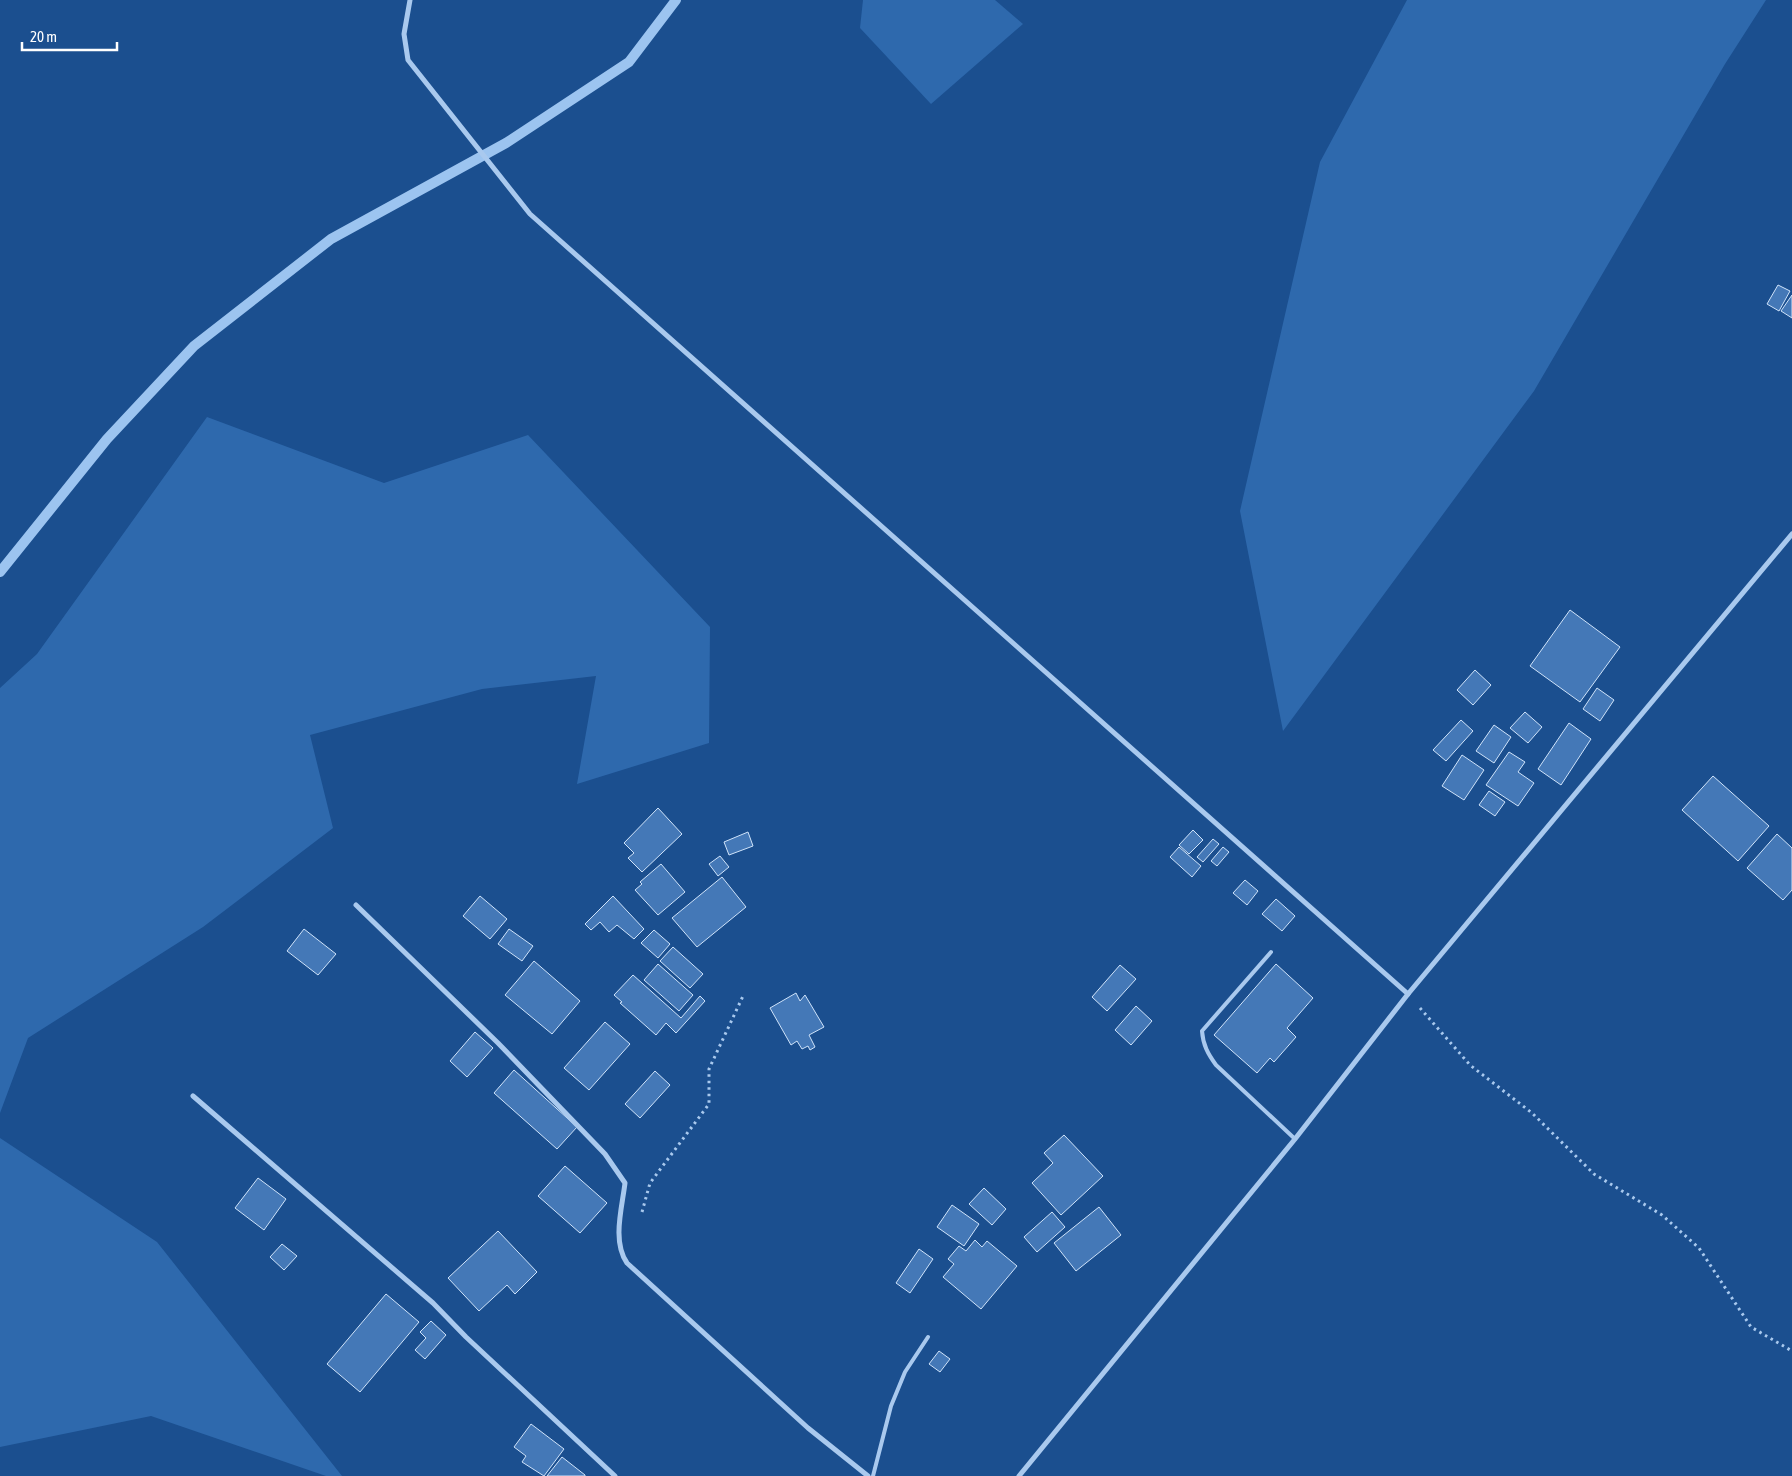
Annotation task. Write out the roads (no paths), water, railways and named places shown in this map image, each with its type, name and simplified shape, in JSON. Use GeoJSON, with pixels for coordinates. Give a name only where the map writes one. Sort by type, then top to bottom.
{"type":"FeatureCollection","features":[{"type":"Feature","properties":{"kind":"street"},"geometry":{"type":"LineString","coordinates":[[410,0],[404,34],[408,60],[530,214],[1408,994]]}},
{"type":"Feature","properties":{"kind":"street"},"geometry":{"type":"LineString","coordinates":[[1019,1476],[1295,1140],[1408,994],[1792,534]]}},
{"type":"Feature","properties":{"kind":"street"},"geometry":{"type":"LineString","coordinates":[[356,905],[498,1043],[605,1154],[625,1182],[619,1239],[620,1253],[627,1263],[808,1428],[868,1476]]}},
{"type":"Feature","properties":{"kind":"street"},"geometry":{"type":"LineString","coordinates":[[193,1096],[433,1304],[615,1476]]}},
{"type":"Feature","properties":{"kind":"lane"},"geometry":{"type":"LineString","coordinates":[[1271,952],[1202,1031],[1203,1040],[1207,1052],[1216,1065],[1295,1140]]}},
{"type":"Feature","properties":{"kind":"lane"},"geometry":{"type":"LineString","coordinates":[[873,1476],[891,1406],[905,1372],[928,1337]]}},
{"type":"Feature","properties":{"kind":"waterway"},"geometry":{"type":"LineString","coordinates":[[0,572],[107,439],[194,346],[331,239],[506,143],[629,62],[676,0]]}}]}
